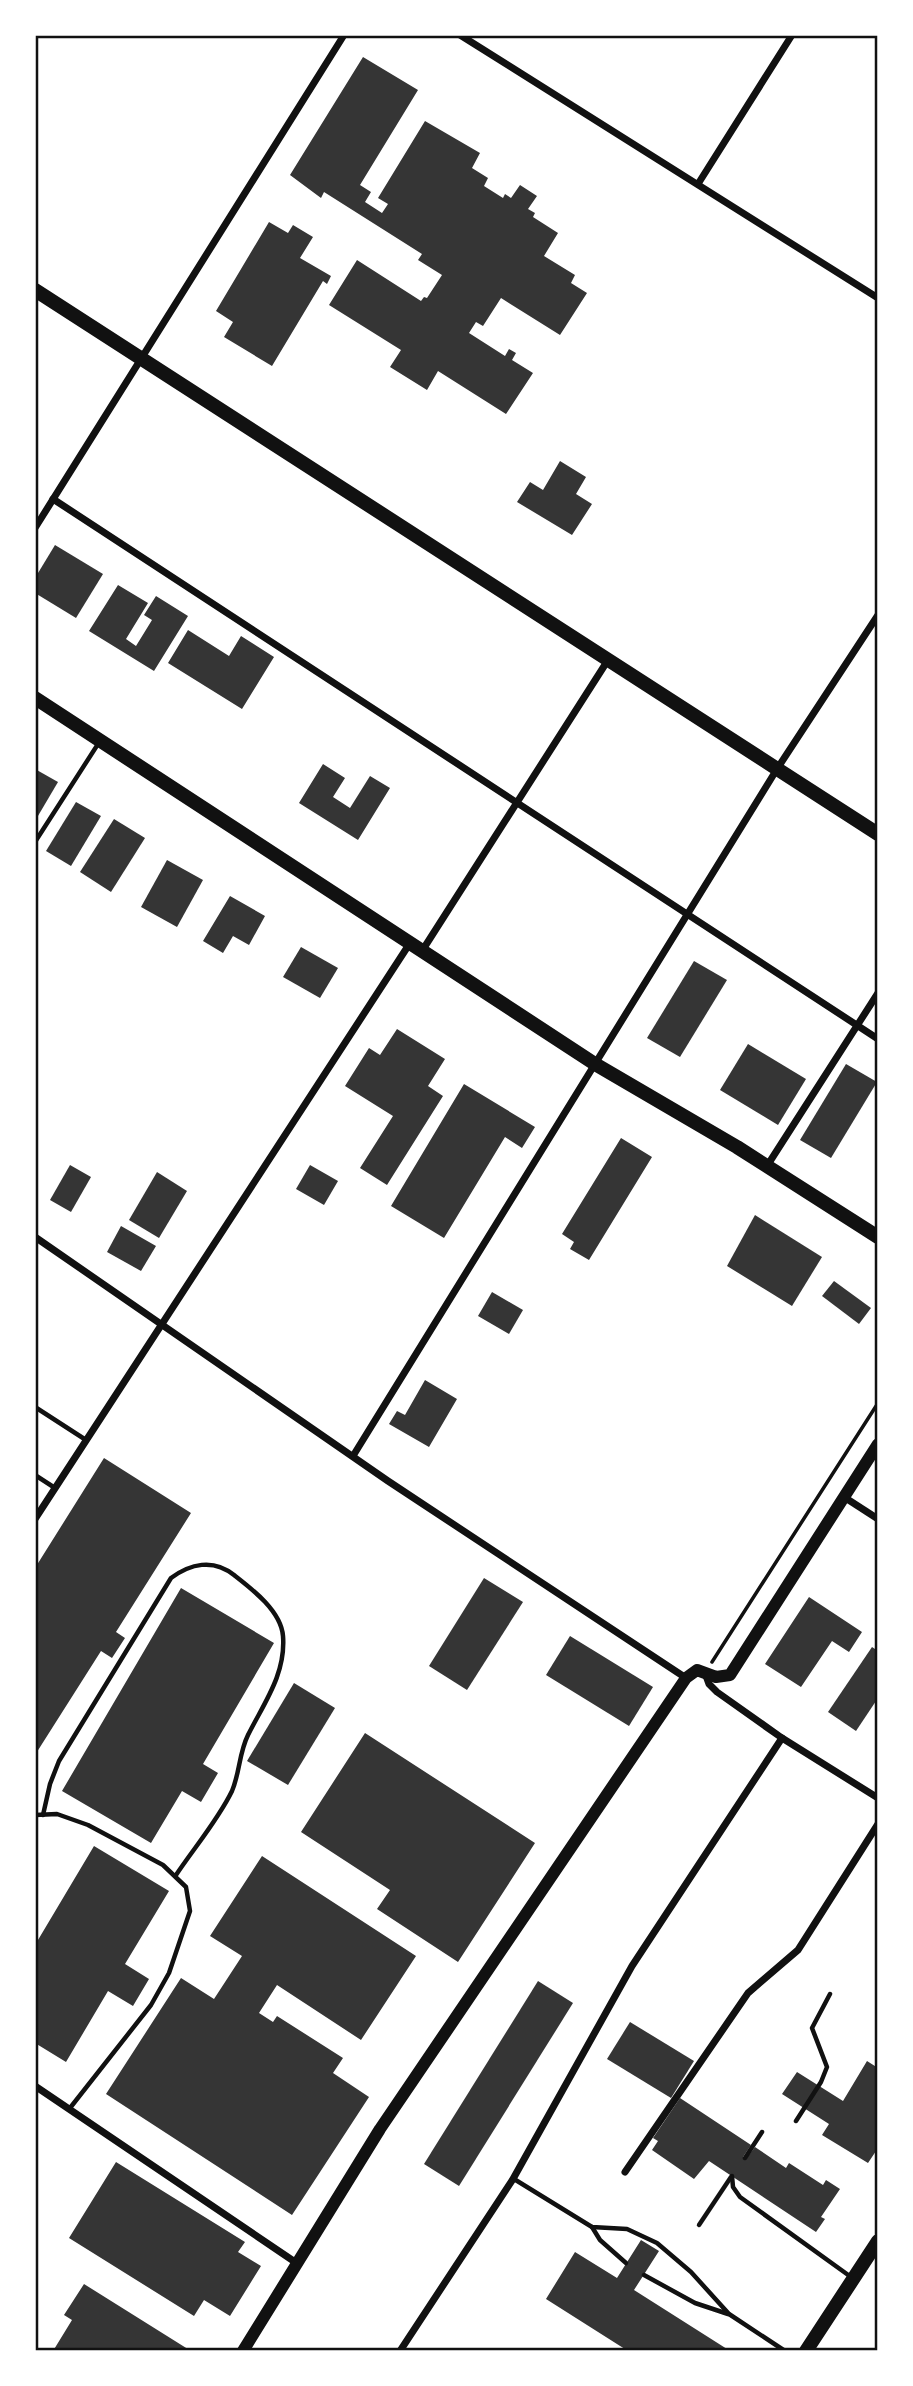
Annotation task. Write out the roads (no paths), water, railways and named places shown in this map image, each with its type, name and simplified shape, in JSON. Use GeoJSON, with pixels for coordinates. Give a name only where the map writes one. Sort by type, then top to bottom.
{"type":"FeatureCollection","features":[{"type":"Feature","properties":{"kind":"main road"},"geometry":{"type":"LineString","coordinates":[[35,290],[878,834]]}},
{"type":"Feature","properties":{"kind":"main road"},"geometry":{"type":"LineString","coordinates":[[35,698],[595,1064],[767,1166],[878,1237]]}},
{"type":"Feature","properties":{"kind":"main road"},"geometry":{"type":"LineString","coordinates":[[806,2351],[878,2241]]}},
{"type":"Feature","properties":{"kind":"street"},"geometry":{"type":"LineString","coordinates":[[35,528],[344,35]]}},
{"type":"Feature","properties":{"kind":"street"},"geometry":{"type":"LineString","coordinates":[[460,35],[878,298]]}},
{"type":"Feature","properties":{"kind":"street"},"geometry":{"type":"LineString","coordinates":[[698,184],[792,35]]}},
{"type":"Feature","properties":{"kind":"street"},"geometry":{"type":"LineString","coordinates":[[53,499],[878,1039]]}},
{"type":"Feature","properties":{"kind":"street"},"geometry":{"type":"LineString","coordinates":[[353,1456],[777,769],[878,615]]}},
{"type":"Feature","properties":{"kind":"street"},"geometry":{"type":"LineString","coordinates":[[35,1519],[416,947],[517,803],[608,660]]}},
{"type":"Feature","properties":{"kind":"street"},"geometry":{"type":"LineString","coordinates":[[767,1166],[878,993]]}},
{"type":"Feature","properties":{"kind":"street"},"geometry":{"type":"LineString","coordinates":[[35,1237],[353,1456],[686,1678]]}},
{"type":"Feature","properties":{"kind":"street"},"geometry":{"type":"LineString","coordinates":[[243,2351],[299,2265],[380,2129],[686,1678],[693,1672],[705,1672],[716,1677],[730,1675],[878,1444]]}},
{"type":"Feature","properties":{"kind":"street"},"geometry":{"type":"LineString","coordinates":[[844,1497],[878,1519]]}},
{"type":"Feature","properties":{"kind":"street"},"geometry":{"type":"LineString","coordinates":[[705,1672],[712,1688],[782,1738],[878,1798]]}},
{"type":"Feature","properties":{"kind":"street"},"geometry":{"type":"LineString","coordinates":[[400,2351],[513,2179],[632,1966],[782,1738]]}},
{"type":"Feature","properties":{"kind":"street"},"geometry":{"type":"LineString","coordinates":[[625,2172],[748,1993],[798,1950],[878,1824]]}},
{"type":"Feature","properties":{"kind":"street"},"geometry":{"type":"LineString","coordinates":[[35,2086],[299,2265]]}},
{"type":"Feature","properties":{"kind":"lane"},"geometry":{"type":"LineString","coordinates":[[35,842],[100,740]]}},
{"type":"Feature","properties":{"kind":"lane"},"geometry":{"type":"LineString","coordinates":[[35,1407],[86,1440]]}},
{"type":"Feature","properties":{"kind":"lane"},"geometry":{"type":"LineString","coordinates":[[35,1475],[55,1488]]}},
{"type":"Feature","properties":{"kind":"lane"},"geometry":{"type":"LineString","coordinates":[[43,1815],[59,1761],[171,1578],[187,1566],[212,1565],[229,1571],[258,1594],[277,1620],[283,1634],[281,1668],[271,1695],[248,1735],[230,1794],[176,1875]]}},
{"type":"Feature","properties":{"kind":"lane"},"geometry":{"type":"LineString","coordinates":[[35,1815],[57,1814],[88,1825],[176,1875],[186,1887],[190,1911],[169,1973],[151,2005],[71,2108]]}},
{"type":"Feature","properties":{"kind":"lane"},"geometry":{"type":"LineString","coordinates":[[796,2122],[825,2075],[824,2054],[812,2028],[830,1994]]}},
{"type":"Feature","properties":{"kind":"lane"},"geometry":{"type":"LineString","coordinates":[[745,2158],[762,2132]]}},
{"type":"Feature","properties":{"kind":"lane"},"geometry":{"type":"LineString","coordinates":[[699,2225],[732,2176],[733,2187],[740,2197],[854,2278]]}},
{"type":"Feature","properties":{"kind":"lane"},"geometry":{"type":"LineString","coordinates":[[513,2179],[592,2227],[600,2240],[626,2263]]}},
{"type":"Feature","properties":{"kind":"lane"},"geometry":{"type":"LineString","coordinates":[[592,2227],[626,2229],[657,2243],[691,2272],[729,2314],[785,2351]]}},
{"type":"Feature","properties":{"kind":"lane"},"geometry":{"type":"LineString","coordinates":[[644,2275],[695,2303],[729,2314]]}}]}
